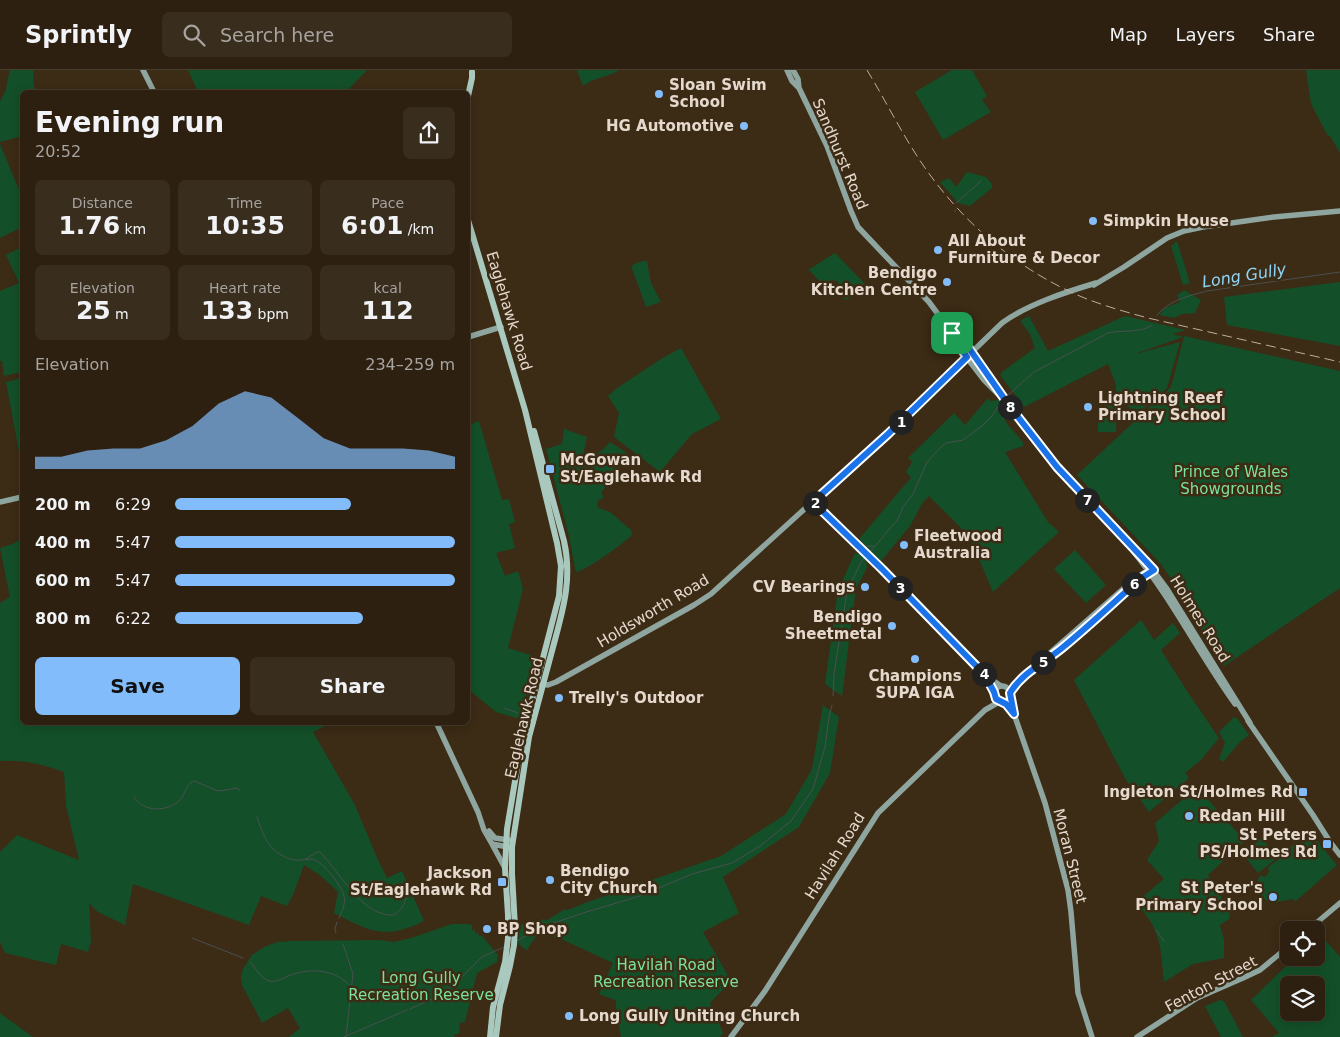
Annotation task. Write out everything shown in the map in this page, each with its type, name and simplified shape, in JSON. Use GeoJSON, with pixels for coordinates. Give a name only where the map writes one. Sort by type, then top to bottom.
{"type":"FeatureCollection","features":[{"type":"Feature","properties":{"kind":"main road"},"geometry":{"type":"LineString","coordinates":[[465,90],[469,76],[473,71]]}},
{"type":"Feature","properties":{"kind":"main road"},"geometry":{"type":"LineString","coordinates":[[469,90],[473,71]]}},
{"type":"Feature","properties":{"kind":"main road","name":"Eaglehawk Road"},"geometry":{"type":"LineString","coordinates":[[470,226],[532,431],[544,463],[564,541],[568,570],[564,604],[521,744],[506,829],[509,843],[510,966],[500,1005],[496,1037]]}},
{"type":"Feature","properties":{"kind":"main road","name":"Eaglehawk Road"},"geometry":{"type":"LineString","coordinates":[[490,1037],[494,1008],[511,944],[505,868],[540,684]]}},
{"type":"Feature","properties":{"kind":"main road"},"geometry":{"type":"LineString","coordinates":[[506,829],[515,800],[519,798]]}},
{"type":"Feature","properties":{"kind":"street","name":"Sandhurst Road"},"geometry":{"type":"LineString","coordinates":[[787,70],[792,81],[799,88],[827,146],[852,216],[860,229]]}},
{"type":"Feature","properties":{"kind":"street","name":"Sandhurst Road"},"geometry":{"type":"LineString","coordinates":[[793,70],[798,79],[799,88]]}},
{"type":"Feature","properties":{"kind":"street"},"geometry":{"type":"LineString","coordinates":[[144,71],[153,90]]}},
{"type":"Feature","properties":{"kind":"street","name":"Holdsworth Road"},"geometry":{"type":"LineString","coordinates":[[540,684],[549,685],[556,682],[706,597],[888,434],[1008,319],[1023,310],[1096,283],[1124,268],[1167,238],[1184,230],[1274,217],[1340,211]]}},
{"type":"Feature","properties":{"kind":"street","name":"Holmes Road"},"geometry":{"type":"LineString","coordinates":[[860,229],[929,302],[984,380],[1004,400]]}},
{"type":"Feature","properties":{"kind":"street"},"geometry":{"type":"LineString","coordinates":[[470,336],[501,327]]}},
{"type":"Feature","properties":{"kind":"street","name":"Holmes Road"},"geometry":{"type":"LineString","coordinates":[[952,333],[960,338],[972,352],[1004,400],[1066,478],[1150,570],[1217,678],[1340,855]]}},
{"type":"Feature","properties":{"kind":"street"},"geometry":{"type":"LineString","coordinates":[[0,502],[20,497]]}},
{"type":"Feature","properties":{"kind":"street"},"geometry":{"type":"LineString","coordinates":[[813,502],[867,554],[985,675],[1008,688],[1010,694]]}},
{"type":"Feature","properties":{"kind":"street"},"geometry":{"type":"LineString","coordinates":[[985,675],[996,699],[1002,702],[1008,699],[1014,687],[1022,679],[1123,589],[1150,570]]}},
{"type":"Feature","properties":{"kind":"street"},"geometry":{"type":"LineString","coordinates":[[994,694],[996,688],[1022,679]]}},
{"type":"Feature","properties":{"kind":"street","name":"Havilah Road"},"geometry":{"type":"LineString","coordinates":[[731,1037],[765,991],[878,813],[985,710],[994,694]]}},
{"type":"Feature","properties":{"kind":"street","name":"Moran Street"},"geometry":{"type":"LineString","coordinates":[[1010,694],[1014,714],[1045,804],[1068,890],[1078,993],[1092,1037]]}},
{"type":"Feature","properties":{"kind":"street","name":"Havilah Road"},"geometry":{"type":"LineString","coordinates":[[985,710],[1002,702]]}},
{"type":"Feature","properties":{"kind":"street","name":"Moran Street"},"geometry":{"type":"LineString","coordinates":[[1002,702],[1014,714]]}},
{"type":"Feature","properties":{"kind":"street"},"geometry":{"type":"LineString","coordinates":[[437,725],[478,812],[492,836],[509,843]]}},
{"type":"Feature","properties":{"kind":"street"},"geometry":{"type":"LineString","coordinates":[[478,812],[484,830],[505,868]]}},
{"type":"Feature","properties":{"kind":"street","name":"Holmes Road"},"geometry":{"type":"LineString","coordinates":[[1313,815],[1340,849]]}},
{"type":"Feature","properties":{"kind":"street"},"geometry":{"type":"LineString","coordinates":[[492,844],[509,843]]}},
{"type":"Feature","properties":{"kind":"street"},"geometry":{"type":"LineString","coordinates":[[1319,921],[1340,903]]}},
{"type":"Feature","properties":{"kind":"street"},"geometry":{"type":"LineString","coordinates":[[1324,921],[1340,907]]}},
{"type":"Feature","properties":{"kind":"street","name":"Fenton Street"},"geometry":{"type":"LineString","coordinates":[[1137,1037],[1197,998],[1260,970],[1280,953]]}},
{"type":"Feature","properties":{"kind":"street","name":"Fenton Street"},"geometry":{"type":"LineString","coordinates":[[1143,1037],[1203,999],[1260,973],[1280,957]]}},
{"type":"Feature","properties":{"kind":"green space"},"geometry":{"type":"Polygon","coordinates":[[[10,70],[34,70],[35,90],[20,90],[20,137],[0,142],[0,101],[5,92],[10,70]]]}},
{"type":"Feature","properties":{"kind":"green space"},"geometry":{"type":"Polygon","coordinates":[[[188,70],[367,70],[348,90],[197,90],[188,70]]]}},
{"type":"Feature","properties":{"kind":"green space"},"geometry":{"type":"Polygon","coordinates":[[[577,70],[619,70],[583,86],[577,70]]]}},
{"type":"Feature","properties":{"kind":"green space"},"geometry":{"type":"Polygon","coordinates":[[[952,70],[972,70],[987,96],[982,100],[991,112],[943,140],[915,92],[952,70]]]}},
{"type":"Feature","properties":{"kind":"green space"},"geometry":{"type":"Polygon","coordinates":[[[1306,70],[1340,70],[1340,153],[1330,136],[1328,136],[1311,104],[1306,70]]]}},
{"type":"Feature","properties":{"kind":"green space"},"geometry":{"type":"Polygon","coordinates":[[[0,144],[20,192],[20,228],[0,238],[0,144]]]}},
{"type":"Feature","properties":{"kind":"green space"},"geometry":{"type":"Polygon","coordinates":[[[967,172],[986,177],[992,184],[992,188],[970,206],[958,203],[940,182],[949,178],[956,187],[967,172]]]}},
{"type":"Feature","properties":{"kind":"green space"},"geometry":{"type":"Polygon","coordinates":[[[1177,241],[1190,283],[1183,285],[1171,246],[1177,241]]]}},
{"type":"Feature","properties":{"kind":"green space"},"geometry":{"type":"Polygon","coordinates":[[[20,248],[20,372],[4,376],[2,361],[0,361],[0,291],[19,283],[6,255],[20,248]]]}},
{"type":"Feature","properties":{"kind":"green space"},"geometry":{"type":"Polygon","coordinates":[[[835,253],[867,286],[846,300],[839,292],[838,281],[831,280],[828,285],[823,285],[808,270],[835,253]]]}},
{"type":"Feature","properties":{"kind":"green space"},"geometry":{"type":"Polygon","coordinates":[[[647,261],[651,283],[661,302],[646,307],[631,266],[647,261]]]}},
{"type":"Feature","properties":{"kind":"green space"},"geometry":{"type":"Polygon","coordinates":[[[1340,282],[1340,346],[1227,325],[1224,297],[1340,282]]]}},
{"type":"Feature","properties":{"kind":"green space"},"geometry":{"type":"Polygon","coordinates":[[[1184,290],[1201,300],[1195,313],[1182,314],[1174,318],[1159,315],[1165,308],[1180,302],[1177,295],[1184,290]]]}},
{"type":"Feature","properties":{"kind":"green space"},"geometry":{"type":"Polygon","coordinates":[[[1029,316],[1048,351],[1125,316],[1185,330],[1173,334],[1183,337],[1132,355],[1180,342],[1167,388],[1136,415],[1116,392],[1116,385],[1108,364],[1024,407],[1000,375],[1035,348],[1030,334],[1021,322],[1021,320],[1029,316]]]}},
{"type":"Feature","properties":{"kind":"green space","name":"Prince of Wales Showgrounds"},"geometry":{"type":"Polygon","coordinates":[[[1184,336],[1340,371],[1340,588],[1224,666],[1161,564],[1077,475],[1171,387],[1184,336]]]}},
{"type":"Feature","properties":{"kind":"green space"},"geometry":{"type":"Polygon","coordinates":[[[681,348],[721,419],[692,434],[660,472],[614,437],[619,413],[608,396],[661,359],[681,348]]]}},
{"type":"Feature","properties":{"kind":"green space"},"geometry":{"type":"Polygon","coordinates":[[[20,378],[20,457],[6,382],[20,378]]]}},
{"type":"Feature","properties":{"kind":"green space"},"geometry":{"type":"Polygon","coordinates":[[[988,398],[990,401],[999,400],[1002,405],[1000,411],[1008,425],[1023,442],[1023,446],[1005,452],[1048,522],[1059,532],[993,592],[969,536],[929,496],[923,502],[910,526],[881,561],[859,539],[911,478],[906,472],[912,462],[908,458],[954,413],[965,425],[988,398]]]}},
{"type":"Feature","properties":{"kind":"green space"},"geometry":{"type":"Polygon","coordinates":[[[1104,405],[1117,406],[1116,432],[1098,432],[1098,421],[1103,421],[1104,405]]]}},
{"type":"Feature","properties":{"kind":"green space"},"geometry":{"type":"Polygon","coordinates":[[[479,421],[502,500],[509,499],[515,522],[509,524],[515,548],[496,553],[505,576],[518,571],[523,589],[508,648],[537,657],[520,719],[496,712],[470,691],[470,425],[479,421]]]}},
{"type":"Feature","properties":{"kind":"green space"},"geometry":{"type":"Polygon","coordinates":[[[564,429],[587,437],[582,460],[594,456],[610,442],[629,455],[601,493],[604,497],[598,501],[597,505],[599,508],[610,512],[631,530],[632,535],[596,562],[576,572],[569,536],[546,449],[562,444],[564,429]]]}},
{"type":"Feature","properties":{"kind":"green space"},"geometry":{"type":"Polygon","coordinates":[[[20,539],[20,725],[327,725],[313,732],[355,805],[387,878],[402,871],[424,921],[411,927],[388,932],[368,929],[358,925],[334,913],[338,892],[321,876],[304,865],[287,906],[261,896],[249,925],[133,884],[125,925],[98,912],[89,903],[91,941],[88,952],[61,944],[56,965],[5,953],[0,942],[0,852],[17,835],[79,860],[66,806],[64,772],[33,763],[0,761],[0,603],[10,597],[0,548],[15,543],[20,539]]]}},
{"type":"Feature","properties":{"kind":"green space"},"geometry":{"type":"Polygon","coordinates":[[[1075,550],[1106,585],[1086,603],[1054,569],[1075,550]]]}},
{"type":"Feature","properties":{"kind":"green space"},"geometry":{"type":"Polygon","coordinates":[[[855,553],[860,554],[866,560],[867,568],[856,588],[842,696],[825,684],[838,590],[855,553]]]}},
{"type":"Feature","properties":{"kind":"green space"},"geometry":{"type":"Polygon","coordinates":[[[1141,620],[1154,640],[1173,623],[1180,633],[1161,650],[1219,738],[1201,760],[1185,773],[1189,778],[1149,812],[1126,780],[1074,680],[1141,620]]]}},
{"type":"Feature","properties":{"kind":"green space","name":"Havilah Road Recreation Reserve"},"geometry":{"type":"Polygon","coordinates":[[[823,705],[839,717],[830,773],[799,827],[723,877],[739,913],[703,932],[731,981],[710,1003],[723,1033],[720,1037],[621,1037],[615,1000],[599,994],[613,963],[559,938],[538,933],[527,950],[518,943],[520,924],[533,923],[544,919],[545,921],[563,910],[571,909],[721,856],[786,814],[812,769],[823,705]]]}},
{"type":"Feature","properties":{"kind":"green space"},"geometry":{"type":"Polygon","coordinates":[[[1234,717],[1237,718],[1249,735],[1240,742],[1223,762],[1219,759],[1225,743],[1220,731],[1234,717]]]}},
{"type":"Feature","properties":{"kind":"green space"},"geometry":{"type":"Polygon","coordinates":[[[1197,787],[1245,841],[1208,875],[1230,912],[1229,919],[1220,925],[1224,939],[1224,958],[1193,964],[1164,982],[1157,934],[1138,901],[1164,879],[1147,860],[1159,841],[1155,823],[1197,787]]]}},
{"type":"Feature","properties":{"kind":"green space"},"geometry":{"type":"Polygon","coordinates":[[[1309,829],[1337,865],[1297,900],[1268,901],[1258,892],[1258,879],[1261,875],[1264,877],[1268,874],[1268,867],[1278,860],[1309,829]]]}},
{"type":"Feature","properties":{"kind":"green space"},"geometry":{"type":"Polygon","coordinates":[[[1262,838],[1277,858],[1258,873],[1242,853],[1262,838]]]}},
{"type":"Feature","properties":{"kind":"green space","name":"Long Gully Recreation Reserve"},"geometry":{"type":"Polygon","coordinates":[[[452,924],[472,925],[472,930],[475,930],[475,933],[478,933],[479,936],[482,936],[498,955],[497,962],[477,973],[465,1022],[460,1023],[459,1034],[454,1034],[455,1037],[289,1037],[300,1028],[288,1008],[262,1023],[242,985],[243,969],[252,955],[264,947],[277,942],[379,940],[394,942],[452,924]]]}},
{"type":"Feature","properties":{"kind":"green space"},"geometry":{"type":"Polygon","coordinates":[[[1325,940],[1340,957],[1340,1037],[1272,1037],[1279,1033],[1251,1000],[1286,966],[1325,966],[1325,940]]]}},
{"type":"Feature","properties":{"kind":"green space"},"geometry":{"type":"Polygon","coordinates":[[[1220,1000],[1224,1001],[1243,1037],[1221,1037],[1205,1006],[1220,1000]]]}},
{"type":"Feature","properties":{"kind":"green space"},"geometry":{"type":"Polygon","coordinates":[[[1,1014],[33,1037],[0,1037],[1,1014]]]}},
{"type":"Feature","properties":{"kind":"waterway"},"geometry":{"type":"LineString","coordinates":[[956,203],[981,181]]}},
{"type":"Feature","properties":{"kind":"waterway","name":"Long Gully"},"geometry":{"type":"LineString","coordinates":[[1157,315],[1174,302],[1207,291],[1340,272]]}},
{"type":"Feature","properties":{"kind":"waterway","name":"Long Gully"},"geometry":{"type":"LineString","coordinates":[[1006,397],[1034,372],[1108,333],[1138,330],[1152,325]]}},
{"type":"Feature","properties":{"kind":"waterway","name":"Long Gully"},"geometry":{"type":"LineString","coordinates":[[869,553],[897,521],[903,507],[913,494],[927,462],[946,443],[963,440],[983,425],[992,416],[1001,402]]}},
{"type":"Feature","properties":{"kind":"waterway","name":"Long Gully"},"geometry":{"type":"LineString","coordinates":[[867,546],[874,546]]}},
{"type":"Feature","properties":{"kind":"waterway","name":"Long Gully"},"geometry":{"type":"LineString","coordinates":[[833,696],[834,674],[847,592],[861,562],[866,556]]}},
{"type":"Feature","properties":{"kind":"waterway","name":"Long Gully"},"geometry":{"type":"LineString","coordinates":[[517,941],[551,924],[640,896],[692,874],[732,863],[760,846],[791,821],[813,789],[825,747],[832,705]]}},
{"type":"Feature","properties":{"kind":"waterway"},"geometry":{"type":"LineString","coordinates":[[504,708],[518,713]]}},
{"type":"Feature","properties":{"kind":"waterway"},"geometry":{"type":"LineString","coordinates":[[134,797],[144,806],[162,809],[180,800],[189,784],[194,781],[218,791],[238,788],[240,791]]}},
{"type":"Feature","properties":{"kind":"waterway"},"geometry":{"type":"LineString","coordinates":[[257,817],[266,839],[276,852],[293,860],[316,860],[331,874],[340,886],[344,896],[344,904],[339,918]]}},
{"type":"Feature","properties":{"kind":"waterway"},"geometry":{"type":"LineString","coordinates":[[306,859],[320,852],[352,892],[372,909],[382,914],[394,915],[400,910],[404,904],[407,890]]}},
{"type":"Feature","properties":{"kind":"waterway"},"geometry":{"type":"LineString","coordinates":[[336,933],[337,922]]}},
{"type":"Feature","properties":{"kind":"waterway"},"geometry":{"type":"LineString","coordinates":[[1156,930],[1164,941]]}},
{"type":"Feature","properties":{"kind":"waterway"},"geometry":{"type":"LineString","coordinates":[[192,938],[243,958]]}},
{"type":"Feature","properties":{"kind":"waterway"},"geometry":{"type":"LineString","coordinates":[[343,944],[353,974],[346,1036]]}},
{"type":"Feature","properties":{"kind":"waterway","name":"Long Gully"},"geometry":{"type":"LineString","coordinates":[[410,1009],[445,991],[454,985],[482,957],[504,947]]}},
{"type":"Feature","properties":{"kind":"waterway"},"geometry":{"type":"LineString","coordinates":[[250,962],[269,981],[278,981],[299,973],[316,971],[340,977],[352,988]]}},
{"type":"Feature","properties":{"kind":"waterway","name":"Long Gully"},"geometry":{"type":"LineString","coordinates":[[344,1037],[407,1010]]}},
{"type":"Feature","properties":{"kind":"railway"},"geometry":{"type":"LineString","coordinates":[[867,70],[917,156],[950,200],[989,239],[1033,271],[1082,297],[1123,311],[1340,362]]}},
{"type":"Feature","properties":{"kind":"place","name":"Sloan Swim School"},"geometry":{"type":"Point","coordinates":[659,94]}},
{"type":"Feature","properties":{"kind":"place","name":"HG Automotive"},"geometry":{"type":"Point","coordinates":[744,126]}},
{"type":"Feature","properties":{"kind":"place","name":"Simpkin House"},"geometry":{"type":"Point","coordinates":[1093,221]}},
{"type":"Feature","properties":{"kind":"place","name":"All About Furniture & Decor"},"geometry":{"type":"Point","coordinates":[938,250]}},
{"type":"Feature","properties":{"kind":"place","name":"Bendigo Kitchen Centre"},"geometry":{"type":"Point","coordinates":[947,282]}},
{"type":"Feature","properties":{"kind":"place","name":"Lightning Reef Primary School"},"geometry":{"type":"Point","coordinates":[1088,407]}},
{"type":"Feature","properties":{"kind":"place","name":"McGowan St/Eaglehawk Rd"},"geometry":{"type":"Point","coordinates":[550,469]}},
{"type":"Feature","properties":{"kind":"place","name":"Fleetwood Australia"},"geometry":{"type":"Point","coordinates":[904,545]}},
{"type":"Feature","properties":{"kind":"place","name":"CV Bearings"},"geometry":{"type":"Point","coordinates":[865,587]}},
{"type":"Feature","properties":{"kind":"place","name":"Bendigo Sheetmetal"},"geometry":{"type":"Point","coordinates":[892,626]}},
{"type":"Feature","properties":{"kind":"place","name":"Champions SUPA IGA"},"geometry":{"type":"Point","coordinates":[915,659]}},
{"type":"Feature","properties":{"kind":"place","name":"Trelly's Outdoor"},"geometry":{"type":"Point","coordinates":[559,698]}},
{"type":"Feature","properties":{"kind":"place","name":"Ingleton St/Holmes Rd"},"geometry":{"type":"Point","coordinates":[1303,792]}},
{"type":"Feature","properties":{"kind":"place","name":"Redan Hill"},"geometry":{"type":"Point","coordinates":[1189,816]}},
{"type":"Feature","properties":{"kind":"place","name":"St Peters PS/Holmes Rd"},"geometry":{"type":"Point","coordinates":[1327,844]}},
{"type":"Feature","properties":{"kind":"place","name":"Bendigo City Church"},"geometry":{"type":"Point","coordinates":[550,880]}},
{"type":"Feature","properties":{"kind":"place","name":"Jackson St/Eaglehawk Rd"},"geometry":{"type":"Point","coordinates":[502,882]}},
{"type":"Feature","properties":{"kind":"place","name":"St Peter's Primary School"},"geometry":{"type":"Point","coordinates":[1273,897]}},
{"type":"Feature","properties":{"kind":"place","name":"BP Shop"},"geometry":{"type":"Point","coordinates":[487,929]}},
{"type":"Feature","properties":{"kind":"place","name":"Long Gully Uniting Church"},"geometry":{"type":"Point","coordinates":[569,1016]}},
{"type":"Feature","properties":{"kind":"route"},"geometry":{"type":"LineString","coordinates":[[952,333],[957,335],[966,344],[1008,404],[1066,478],[1154,570],[1140,579],[1091,623],[1015,686],[1010,693],[1014,714],[1004,702],[999,702],[996,699],[985,675],[882,569],[813,502],[888,434],[967,357],[952,333]]}}]}
